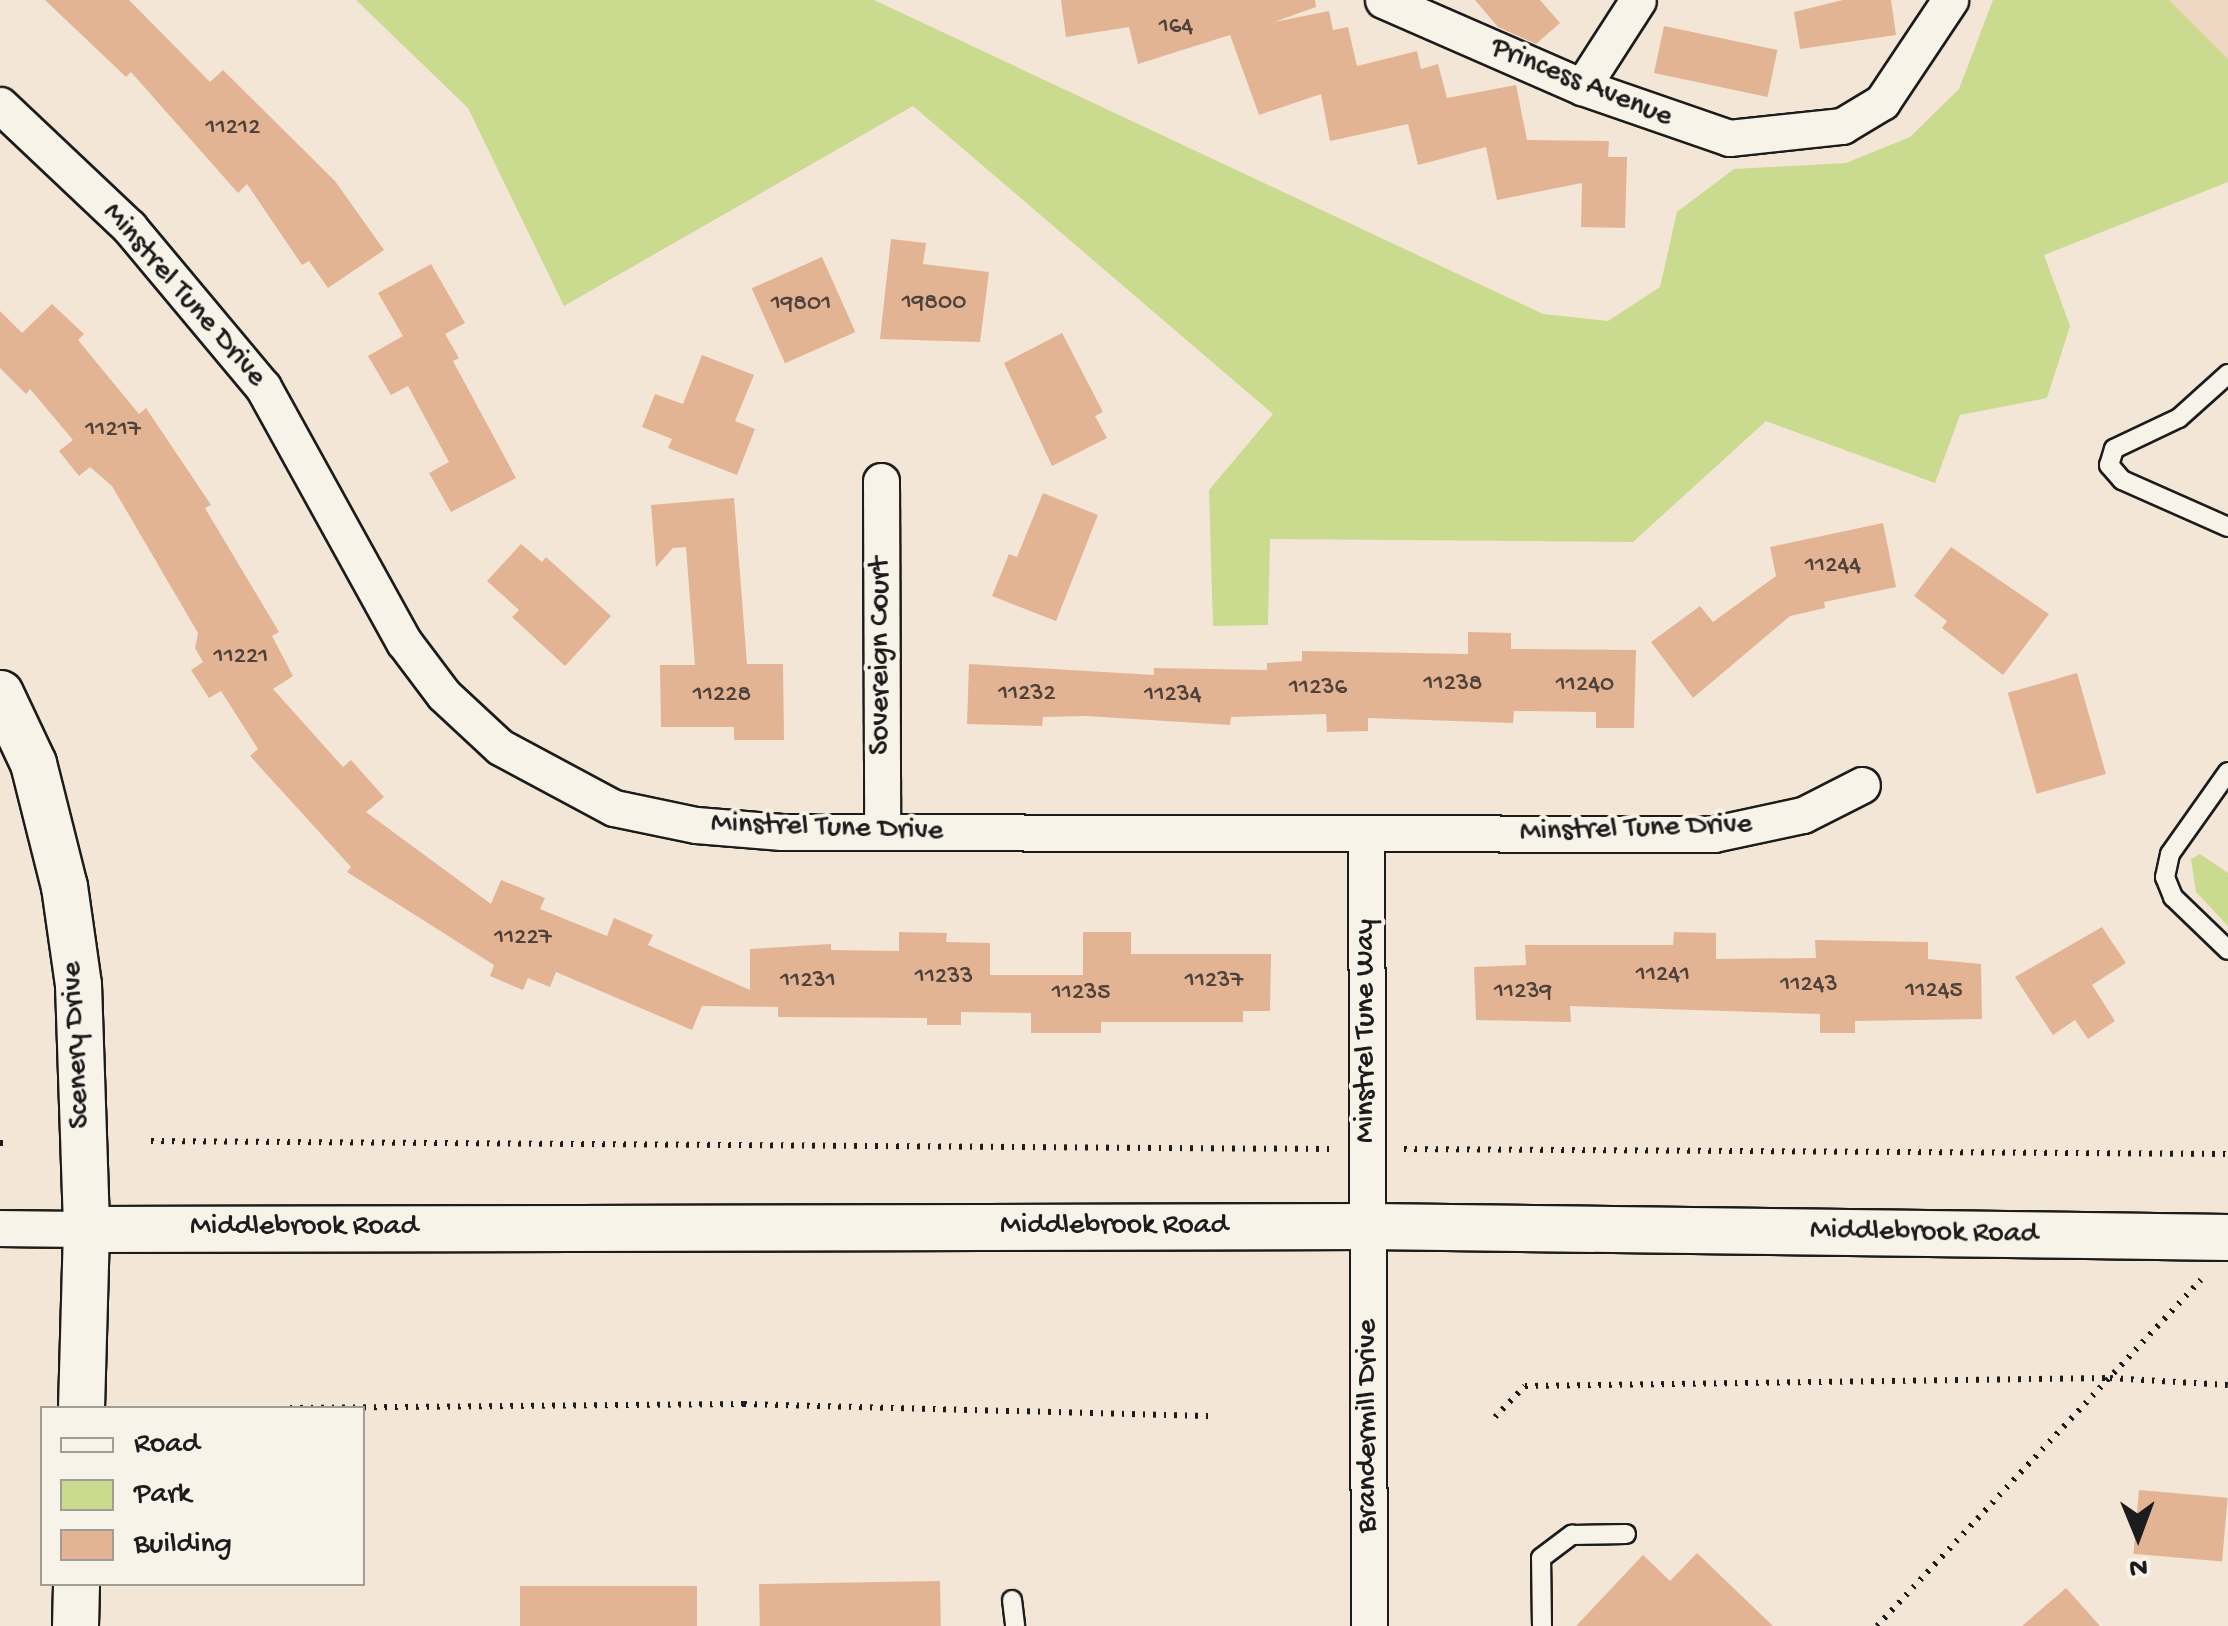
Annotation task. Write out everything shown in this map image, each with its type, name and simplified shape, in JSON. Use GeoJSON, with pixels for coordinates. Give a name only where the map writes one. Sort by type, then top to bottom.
{"type":"FeatureCollection","features":[{"type":"Feature","properties":{"kind":"street","name":"Princess Avenue"},"geometry":{"type":"LineString","coordinates":[[1383,0],[1582,87],[1729,138],[1785,136],[1842,126],[1882,102],[1950,0]]}},
{"type":"Feature","properties":{"kind":"street"},"geometry":{"type":"LineString","coordinates":[[1582,87],[1638,0]]}},
{"type":"Feature","properties":{"kind":"street","name":"Minstrel Tune Drive"},"geometry":{"type":"LineString","coordinates":[[0,106],[129,226],[216,325],[300,448],[404,642],[444,695],[500,747],[614,808],[696,825],[882,832],[1714,834],[1803,815],[1862,785]]}},
{"type":"Feature","properties":{"kind":"street","name":"Sovereign Court"},"geometry":{"type":"LineString","coordinates":[[881,480],[882,832]]}},
{"type":"Feature","properties":{"kind":"street","name":"Scenery Drive"},"geometry":{"type":"LineString","coordinates":[[0,693],[33,762],[64,886],[78,984],[86,1229],[81,1406]]}},
{"type":"Feature","properties":{"kind":"street","name":"Minstrel Tune Way"},"geometry":{"type":"LineString","coordinates":[[1366,835],[1369,1226]]}},
{"type":"Feature","properties":{"kind":"street","name":"Middlebrook Road"},"geometry":{"type":"LineString","coordinates":[[0,1228],[1369,1226],[2221,1251]]}},
{"type":"Feature","properties":{"kind":"street","name":"Brandermill Drive"},"geometry":{"type":"LineString","coordinates":[[1369,1226],[1369,1626]]}},
{"type":"Feature","properties":{"kind":"street"},"geometry":{"type":"LineString","coordinates":[[76,1586],[76,1626]]}},
{"type":"Feature","properties":{"kind":"lane"},"geometry":{"type":"LineString","coordinates":[[2228,374],[2179,418],[2114,449],[2110,465],[2122,480],[2228,527]]}},
{"type":"Feature","properties":{"kind":"lane"},"geometry":{"type":"LineString","coordinates":[[2228,772],[2170,854],[2165,877],[2172,897],[2228,950]]}},
{"type":"Feature","properties":{"kind":"lane"},"geometry":{"type":"LineString","coordinates":[[1542,1626],[1542,1558],[1572,1535],[1626,1534]]}},
{"type":"Feature","properties":{"kind":"lane"},"geometry":{"type":"LineString","coordinates":[[1012,1600],[1015,1626]]}},
{"type":"Feature","properties":{"kind":"path"},"geometry":{"type":"LineString","coordinates":[[151,1142],[1332,1149]]}},
{"type":"Feature","properties":{"kind":"path"},"geometry":{"type":"LineString","coordinates":[[1399,1150],[2228,1154]]}},
{"type":"Feature","properties":{"kind":"path"},"geometry":{"type":"LineString","coordinates":[[1878,1626],[2110,1378],[2221,1251]]}},
{"type":"Feature","properties":{"kind":"path"},"geometry":{"type":"LineString","coordinates":[[1495,1417],[1526,1386],[2110,1378],[2228,1385]]}},
{"type":"Feature","properties":{"kind":"path"},"geometry":{"type":"LineString","coordinates":[[365,1407],[744,1404],[1216,1416]]}},
{"type":"Feature","properties":{"kind":"shaded area"},"geometry":{"type":"Polygon","coordinates":[[[2074,0],[2228,0],[2228,143],[2074,0]]]}},
{"type":"Feature","properties":{"kind":"green space"},"geometry":{"type":"Polygon","coordinates":[[[356,0],[874,0],[1543,314],[1608,321],[1660,287],[1677,212],[1734,169],[1846,163],[1910,137],[1959,89],[1993,0],[2169,0],[2228,59],[2228,182],[2044,255],[2070,326],[2047,398],[1960,415],[1935,483],[1766,421],[1633,542],[1270,539],[1268,625],[1213,626],[1209,490],[1273,414],[913,106],[564,306],[468,108],[356,0]]]}},
{"type":"Feature","properties":{"kind":"green space"},"geometry":{"type":"Polygon","coordinates":[[[2200,854],[2228,873],[2228,926],[2196,892],[2191,859],[2200,854]]]}},
{"type":"Feature","properties":{"kind":"building"},"geometry":{"type":"Polygon","coordinates":[[[45,0],[129,0],[210,82],[223,70],[335,181],[384,250],[328,288],[309,261],[302,265],[247,184],[238,193],[131,72],[126,77],[45,0]]]}},
{"type":"Feature","properties":{"kind":"building"},"geometry":{"type":"Polygon","coordinates":[[[1061,0],[1315,0],[1316,7],[1274,22],[1329,11],[1333,30],[1348,27],[1357,66],[1417,51],[1421,69],[1438,64],[1447,98],[1516,85],[1527,140],[1609,141],[1608,157],[1627,157],[1625,228],[1581,227],[1582,183],[1497,200],[1486,147],[1418,165],[1408,124],[1330,141],[1321,94],[1259,115],[1230,35],[1138,64],[1129,27],[1066,37],[1061,0]]]}},
{"type":"Feature","properties":{"kind":"building"},"geometry":{"type":"Polygon","coordinates":[[[1475,0],[1540,0],[1560,23],[1536,44],[1498,27],[1475,0]]]}},
{"type":"Feature","properties":{"kind":"building"},"geometry":{"type":"Polygon","coordinates":[[[1843,0],[1891,0],[1896,35],[1800,49],[1794,12],[1843,0]]]}},
{"type":"Feature","properties":{"kind":"building"},"geometry":{"type":"Polygon","coordinates":[[[1664,26],[1777,50],[1767,97],[1654,73],[1664,26]]]}},
{"type":"Feature","properties":{"kind":"building"},"geometry":{"type":"Polygon","coordinates":[[[891,239],[926,243],[923,264],[989,272],[980,342],[880,339],[891,239]]]}},
{"type":"Feature","properties":{"kind":"building"},"geometry":{"type":"Polygon","coordinates":[[[822,257],[855,332],[785,363],[752,288],[822,257]]]}},
{"type":"Feature","properties":{"kind":"building"},"geometry":{"type":"Polygon","coordinates":[[[431,264],[465,323],[445,334],[459,358],[453,361],[516,478],[451,512],[429,473],[449,462],[408,386],[391,395],[368,356],[403,336],[378,293],[431,264]]]}},
{"type":"Feature","properties":{"kind":"building"},"geometry":{"type":"Polygon","coordinates":[[[52,304],[84,334],[78,340],[139,414],[146,408],[211,505],[205,508],[279,632],[272,636],[293,676],[273,689],[343,767],[351,760],[384,797],[366,812],[491,904],[501,880],[545,898],[540,909],[607,936],[614,918],[653,935],[648,945],[750,990],[750,949],[831,944],[831,950],[899,951],[899,932],[947,933],[946,942],[990,943],[990,975],[1083,975],[1083,932],[1131,932],[1131,954],[1271,954],[1270,1011],[1243,1011],[1243,1022],[1101,1022],[1101,1033],[1031,1033],[1031,1013],[961,1012],[961,1025],[927,1025],[927,1018],[778,1017],[778,1007],[702,1006],[692,1030],[556,972],[550,987],[528,978],[523,990],[490,976],[494,965],[347,872],[351,867],[250,756],[258,749],[221,691],[209,698],[191,670],[203,662],[195,648],[198,633],[112,486],[90,467],[79,476],[59,451],[73,440],[30,389],[26,394],[0,368],[0,311],[22,333],[52,304]]]}},
{"type":"Feature","properties":{"kind":"building"},"geometry":{"type":"Polygon","coordinates":[[[1062,333],[1103,412],[1095,416],[1107,438],[1052,466],[1004,363],[1062,333]]]}},
{"type":"Feature","properties":{"kind":"building"},"geometry":{"type":"Polygon","coordinates":[[[702,355],[754,375],[735,421],[755,429],[737,475],[668,448],[672,439],[642,427],[655,394],[683,404],[702,355]]]}},
{"type":"Feature","properties":{"kind":"building"},"geometry":{"type":"Polygon","coordinates":[[[1043,493],[1098,515],[1056,621],[992,596],[1009,554],[1017,557],[1043,493]]]}},
{"type":"Feature","properties":{"kind":"building"},"geometry":{"type":"Polygon","coordinates":[[[734,498],[747,664],[783,664],[784,740],[734,740],[734,727],[661,727],[660,665],[695,665],[686,547],[673,548],[656,567],[651,505],[734,498]]]}},
{"type":"Feature","properties":{"kind":"building"},"geometry":{"type":"Polygon","coordinates":[[[1883,523],[1896,587],[1824,602],[1825,608],[1790,616],[1693,698],[1651,642],[1700,606],[1713,622],[1776,576],[1770,547],[1883,523]]]}},
{"type":"Feature","properties":{"kind":"building"},"geometry":{"type":"Polygon","coordinates":[[[521,544],[542,562],[546,557],[611,616],[565,666],[512,617],[519,610],[487,581],[521,544]]]}},
{"type":"Feature","properties":{"kind":"building"},"geometry":{"type":"Polygon","coordinates":[[[1951,547],[2049,614],[2003,675],[1942,628],[1947,621],[1914,596],[1951,547]]]}},
{"type":"Feature","properties":{"kind":"building"},"geometry":{"type":"Polygon","coordinates":[[[1468,632],[1511,633],[1511,649],[1636,650],[1634,728],[1596,728],[1596,712],[1514,711],[1513,723],[1368,718],[1368,731],[1327,732],[1326,714],[1231,717],[1230,725],[1086,716],[1043,717],[1042,726],[967,724],[969,664],[1154,675],[1154,668],[1267,670],[1267,663],[1302,661],[1302,651],[1468,654],[1468,632]]]}},
{"type":"Feature","properties":{"kind":"building"},"geometry":{"type":"Polygon","coordinates":[[[2077,673],[2106,774],[2037,794],[2008,693],[2077,673]]]}},
{"type":"Feature","properties":{"kind":"building"},"geometry":{"type":"Polygon","coordinates":[[[2102,927],[2126,963],[2092,985],[2115,1021],[2088,1039],[2075,1020],[2053,1035],[2015,977],[2102,927]]]}},
{"type":"Feature","properties":{"kind":"building"},"geometry":{"type":"Polygon","coordinates":[[[1674,932],[1716,933],[1716,959],[1816,958],[1815,940],[1928,942],[1928,959],[1981,964],[1982,1019],[1855,1021],[1855,1033],[1820,1033],[1820,1014],[1570,1006],[1571,1022],[1476,1020],[1474,967],[1526,965],[1525,945],[1673,945],[1674,932]]]}},
{"type":"Feature","properties":{"kind":"building"},"geometry":{"type":"Polygon","coordinates":[[[2139,1490],[2228,1498],[2222,1562],[2133,1554],[2139,1490]]]}},
{"type":"Feature","properties":{"kind":"building"},"geometry":{"type":"Polygon","coordinates":[[[1697,1553],[1773,1626],[1576,1626],[1643,1555],[1670,1581],[1697,1553]]]}},
{"type":"Feature","properties":{"kind":"building"},"geometry":{"type":"Polygon","coordinates":[[[940,1581],[941,1626],[760,1626],[759,1584],[940,1581]]]}},
{"type":"Feature","properties":{"kind":"building"},"geometry":{"type":"Polygon","coordinates":[[[520,1586],[697,1586],[697,1626],[520,1626],[520,1586]]]}},
{"type":"Feature","properties":{"kind":"building"},"geometry":{"type":"Polygon","coordinates":[[[2066,1588],[2100,1626],[2022,1626],[2066,1588]]]}}]}
